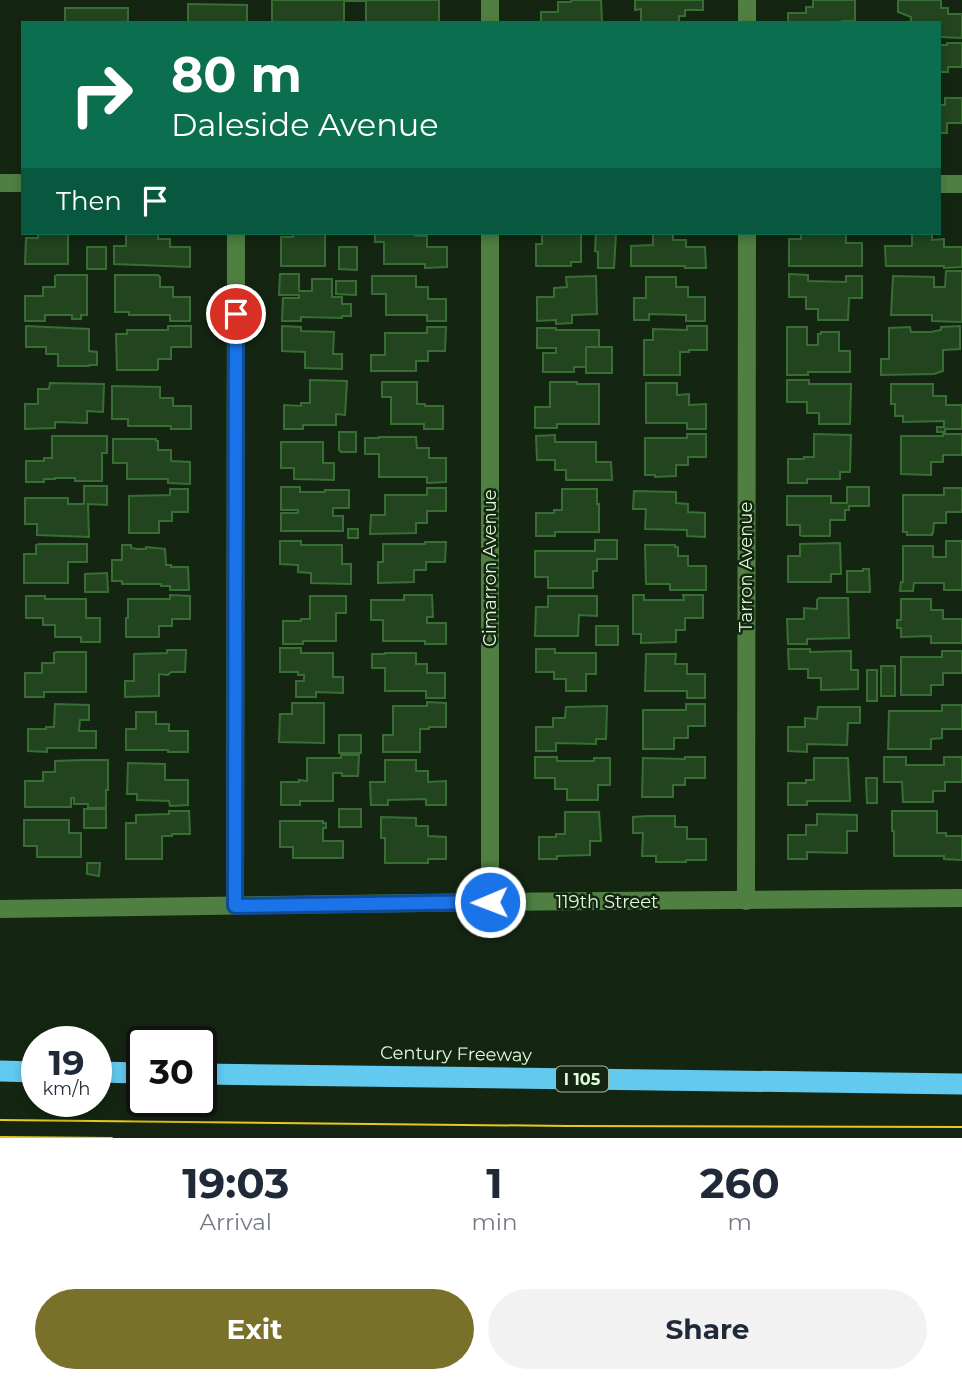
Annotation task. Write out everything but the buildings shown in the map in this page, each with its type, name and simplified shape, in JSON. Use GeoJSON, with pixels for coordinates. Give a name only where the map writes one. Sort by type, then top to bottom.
{"type":"FeatureCollection","features":[{"type":"Feature","properties":{"kind":"highway"},"geometry":{"type":"LineString","coordinates":[[0,1071],[21,1072]]}},
{"type":"Feature","properties":{"kind":"highway","name":"Century Freeway"},"geometry":{"type":"LineString","coordinates":[[217,1074],[962,1084]]}},
{"type":"Feature","properties":{"kind":"street"},"geometry":{"type":"LineString","coordinates":[[490,0],[490,21]]}},
{"type":"Feature","properties":{"kind":"street"},"geometry":{"type":"LineString","coordinates":[[747,0],[747,21]]}},
{"type":"Feature","properties":{"kind":"street"},"geometry":{"type":"LineString","coordinates":[[0,183],[21,183]]}},
{"type":"Feature","properties":{"kind":"street"},"geometry":{"type":"LineString","coordinates":[[941,184],[962,184]]}},
{"type":"Feature","properties":{"kind":"street"},"geometry":{"type":"LineString","coordinates":[[235,906],[236,235]]}},
{"type":"Feature","properties":{"kind":"street","name":"Cimarron Avenue"},"geometry":{"type":"LineString","coordinates":[[490,235],[490,902]]}},
{"type":"Feature","properties":{"kind":"street","name":"Tarron Avenue"},"geometry":{"type":"LineString","coordinates":[[746,901],[747,235]]}},
{"type":"Feature","properties":{"kind":"street","name":"119th Street"},"geometry":{"type":"LineString","coordinates":[[0,909],[962,898]]}},
{"type":"Feature","properties":{"kind":"tram line"},"geometry":{"type":"LineString","coordinates":[[0,1120],[962,1127]]}},
{"type":"Feature","properties":{"kind":"tram line"},"geometry":{"type":"LineString","coordinates":[[0,1137],[112,1138]]}},
{"type":"Feature","properties":{"kind":"route"},"geometry":{"type":"LineString","coordinates":[[236,314],[235,906],[490,902]]}}]}
